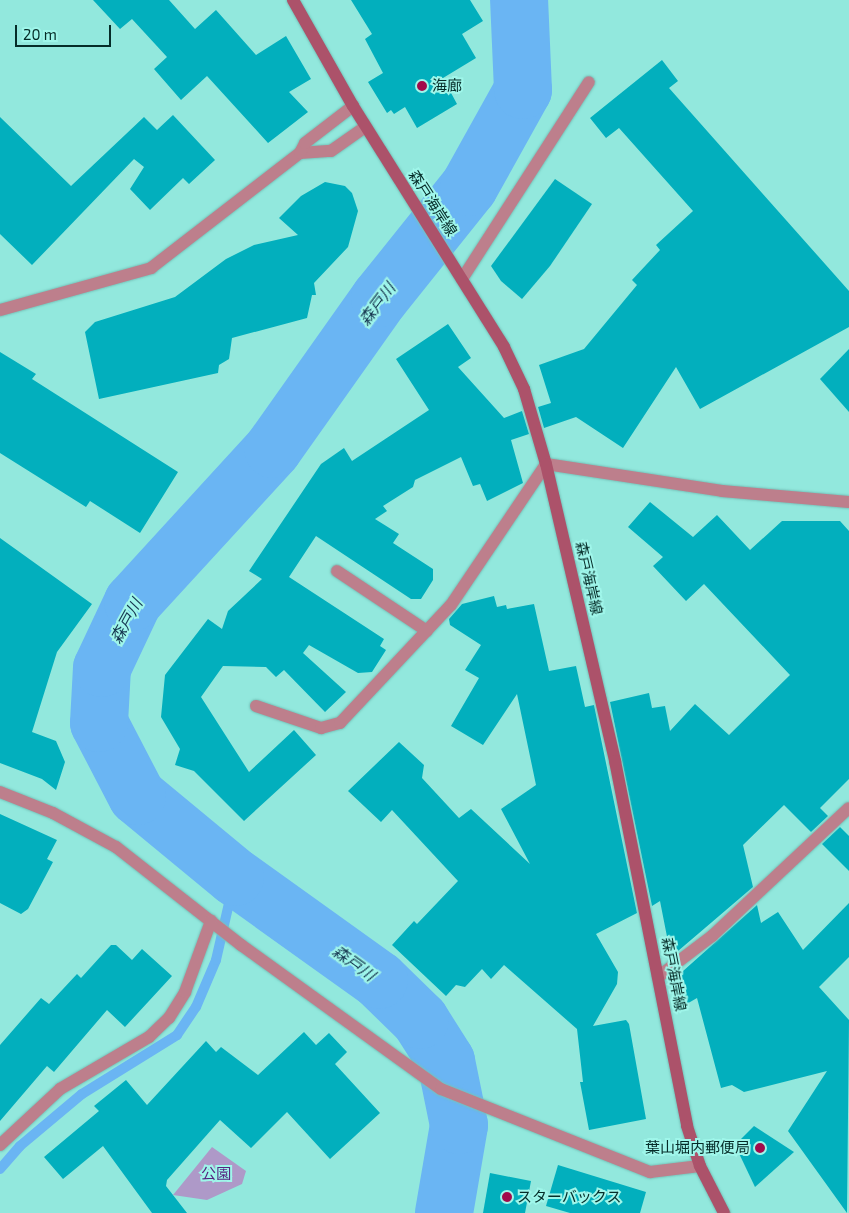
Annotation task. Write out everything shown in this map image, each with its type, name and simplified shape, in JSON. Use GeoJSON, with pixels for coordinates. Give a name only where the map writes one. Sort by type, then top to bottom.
{"type":"FeatureCollection","features":[{"type":"Feature","properties":{"kind":"main road","name":"森戸海岸線"},"geometry":{"type":"LineString","coordinates":[[293,0],[365,127],[504,347],[524,389],[546,464],[615,761],[687,1126],[700,1166],[724,1213]]}},
{"type":"Feature","properties":{"kind":"street"},"geometry":{"type":"LineString","coordinates":[[462,279],[588,82]]}},
{"type":"Feature","properties":{"kind":"street"},"geometry":{"type":"LineString","coordinates":[[0,310],[151,268],[300,153],[305,143],[353,106]]}},
{"type":"Feature","properties":{"kind":"street"},"geometry":{"type":"LineString","coordinates":[[300,153],[331,150],[365,127]]}},
{"type":"Feature","properties":{"kind":"street"},"geometry":{"type":"LineString","coordinates":[[256,706],[322,728],[340,723],[450,605],[546,464],[722,492],[849,502]]}},
{"type":"Feature","properties":{"kind":"street"},"geometry":{"type":"LineString","coordinates":[[337,571],[427,631]]}},
{"type":"Feature","properties":{"kind":"street"},"geometry":{"type":"LineString","coordinates":[[0,792],[53,813],[116,847],[241,945],[444,1090],[483,1108],[650,1172],[700,1166]]}},
{"type":"Feature","properties":{"kind":"street"},"geometry":{"type":"LineString","coordinates":[[658,977],[712,936],[849,808]]}},
{"type":"Feature","properties":{"kind":"street"},"geometry":{"type":"LineString","coordinates":[[0,1145],[60,1089],[148,1036],[169,1018],[185,992],[213,923]]}},
{"type":"Feature","properties":{"kind":"green space","name":"公園"},"geometry":{"type":"Polygon","coordinates":[[[212,1147],[246,1171],[242,1184],[207,1200],[173,1195],[212,1147]]]}},
{"type":"Feature","properties":{"kind":"building"},"geometry":{"type":"Polygon","coordinates":[[[93,0],[169,0],[195,29],[216,10],[256,55],[286,36],[311,79],[289,92],[308,112],[268,143],[207,76],[181,100],[154,69],[167,57],[132,19],[120,29],[93,0]]]}},
{"type":"Feature","properties":{"kind":"building"},"geometry":{"type":"Polygon","coordinates":[[[351,0],[470,0],[483,21],[462,34],[476,58],[443,78],[457,104],[417,128],[405,107],[394,114],[391,110],[387,113],[368,82],[383,73],[365,39],[372,34],[351,0]]]}},
{"type":"Feature","properties":{"kind":"building"},"geometry":{"type":"Polygon","coordinates":[[[662,60],[678,81],[669,88],[849,291],[849,327],[700,409],[676,367],[623,448],[576,417],[544,428],[538,407],[551,403],[539,365],[584,349],[637,285],[632,280],[660,250],[656,245],[693,211],[619,128],[606,138],[590,118],[662,60]]]}},
{"type":"Feature","properties":{"kind":"building"},"geometry":{"type":"Polygon","coordinates":[[[173,115],[215,160],[189,184],[183,178],[150,210],[130,189],[144,167],[134,159],[32,265],[0,234],[0,117],[71,186],[144,117],[157,130],[173,115]]]}},
{"type":"Feature","properties":{"kind":"building"},"geometry":{"type":"Polygon","coordinates":[[[555,179],[592,204],[550,266],[522,299],[501,281],[491,266],[555,179]]]}},
{"type":"Feature","properties":{"kind":"building"},"geometry":{"type":"Polygon","coordinates":[[[325,182],[345,186],[352,193],[358,211],[348,247],[314,283],[316,295],[312,295],[307,318],[232,338],[229,359],[219,365],[218,373],[99,399],[85,332],[95,322],[175,297],[226,259],[254,245],[298,235],[279,218],[301,196],[325,182]]]}},
{"type":"Feature","properties":{"kind":"building"},"geometry":{"type":"Polygon","coordinates":[[[448,324],[471,358],[458,367],[504,418],[522,411],[529,434],[511,440],[523,483],[487,501],[480,484],[473,486],[461,457],[415,480],[413,487],[383,506],[387,511],[375,519],[399,534],[393,543],[433,569],[433,580],[421,599],[411,599],[316,536],[289,577],[384,639],[380,646],[386,650],[372,672],[358,673],[309,645],[303,653],[346,692],[325,712],[284,670],[276,677],[266,667],[223,666],[201,697],[249,772],[294,730],[316,755],[244,821],[194,771],[175,765],[180,749],[161,717],[165,675],[208,619],[222,629],[228,611],[262,579],[249,571],[321,464],[344,448],[352,461],[429,410],[396,359],[448,324]]]}},
{"type":"Feature","properties":{"kind":"building"},"geometry":{"type":"Polygon","coordinates":[[[849,349],[849,412],[820,379],[849,349]]]}},
{"type":"Feature","properties":{"kind":"building"},"geometry":{"type":"Polygon","coordinates":[[[0,352],[36,374],[32,379],[178,472],[140,533],[90,501],[86,507],[0,453],[0,352]]]}},
{"type":"Feature","properties":{"kind":"building"},"geometry":{"type":"Polygon","coordinates":[[[650,502],[693,537],[717,515],[750,550],[782,521],[840,521],[849,531],[849,779],[820,808],[828,816],[811,832],[784,805],[743,845],[753,887],[671,957],[660,901],[652,906],[610,702],[649,693],[652,708],[665,706],[670,731],[695,704],[729,735],[790,675],[704,584],[686,601],[653,566],[663,557],[628,527],[650,502]]]}},
{"type":"Feature","properties":{"kind":"building"},"geometry":{"type":"Polygon","coordinates":[[[0,538],[92,604],[57,652],[32,732],[56,741],[65,762],[56,790],[42,779],[0,763],[0,538]]]}},
{"type":"Feature","properties":{"kind":"building"},"geometry":{"type":"Polygon","coordinates":[[[494,596],[497,607],[506,605],[507,609],[534,604],[549,671],[576,666],[585,707],[594,705],[637,913],[596,934],[618,972],[617,984],[593,1026],[626,1020],[629,1024],[646,1119],[589,1130],[580,1082],[583,1082],[577,1029],[504,965],[491,979],[482,969],[465,987],[456,985],[446,996],[392,945],[414,921],[417,924],[458,881],[392,810],[381,822],[348,791],[399,742],[424,765],[422,778],[459,818],[471,809],[530,864],[501,809],[536,785],[517,694],[483,745],[451,726],[479,678],[465,670],[481,645],[450,625],[449,619],[462,604],[494,596]]]}},
{"type":"Feature","properties":{"kind":"building"},"geometry":{"type":"Polygon","coordinates":[[[0,814],[57,840],[47,859],[53,862],[28,909],[21,914],[0,903],[0,814]]]}},
{"type":"Feature","properties":{"kind":"building"},"geometry":{"type":"Polygon","coordinates":[[[840,827],[849,836],[849,871],[822,844],[840,827]]]}},
{"type":"Feature","properties":{"kind":"building"},"geometry":{"type":"Polygon","coordinates":[[[849,903],[849,957],[819,987],[849,1020],[847,1213],[788,1131],[827,1071],[744,1092],[732,1085],[721,1088],[697,998],[678,1009],[673,980],[757,905],[761,923],[778,912],[803,950],[849,903]]]}},
{"type":"Feature","properties":{"kind":"building"},"geometry":{"type":"Polygon","coordinates":[[[111,945],[116,945],[132,960],[142,949],[172,976],[125,1027],[107,1010],[54,1072],[47,1066],[0,1121],[0,1045],[41,998],[49,1004],[77,974],[81,978],[111,945]]]}},
{"type":"Feature","properties":{"kind":"building"},"geometry":{"type":"Polygon","coordinates":[[[304,1032],[316,1045],[329,1033],[347,1052],[335,1064],[380,1113],[330,1159],[287,1112],[251,1148],[220,1120],[167,1180],[166,1186],[187,1213],[152,1213],[103,1146],[63,1179],[44,1157],[99,1111],[94,1106],[126,1080],[147,1105],[206,1041],[216,1052],[221,1047],[258,1075],[304,1032]]]}},
{"type":"Feature","properties":{"kind":"building"},"geometry":{"type":"Polygon","coordinates":[[[754,1126],[794,1152],[755,1187],[735,1145],[754,1126]]]}},
{"type":"Feature","properties":{"kind":"building"},"geometry":{"type":"Polygon","coordinates":[[[558,1165],[646,1192],[640,1213],[570,1213],[546,1206],[558,1165]]]}},
{"type":"Feature","properties":{"kind":"building","name":"スターバックス"},"geometry":{"type":"Polygon","coordinates":[[[490,1173],[531,1181],[525,1213],[483,1213],[490,1173]]]}},
{"type":"Feature","properties":{"kind":"waterway","name":"森戸川"},"geometry":{"type":"LineString","coordinates":[[444,1213],[459,1125],[446,1061],[420,1020],[379,980],[235,877],[137,796],[99,723],[102,668],[133,602],[273,449],[380,298],[469,187],[523,90],[519,0]]}},
{"type":"Feature","properties":{"kind":"waterway"},"geometry":{"type":"LineString","coordinates":[[0,1169],[20,1146],[82,1094],[177,1035],[196,1007],[216,960],[235,877]]}},
{"type":"Feature","properties":{"kind":"place","name":"海廊"},"geometry":{"type":"Point","coordinates":[422,86]}},
{"type":"Feature","properties":{"kind":"place","name":"葉山堀内郵便局"},"geometry":{"type":"Point","coordinates":[760,1148]}},
{"type":"Feature","properties":{"kind":"place","name":"スターバックス"},"geometry":{"type":"Point","coordinates":[507,1197]}}]}
